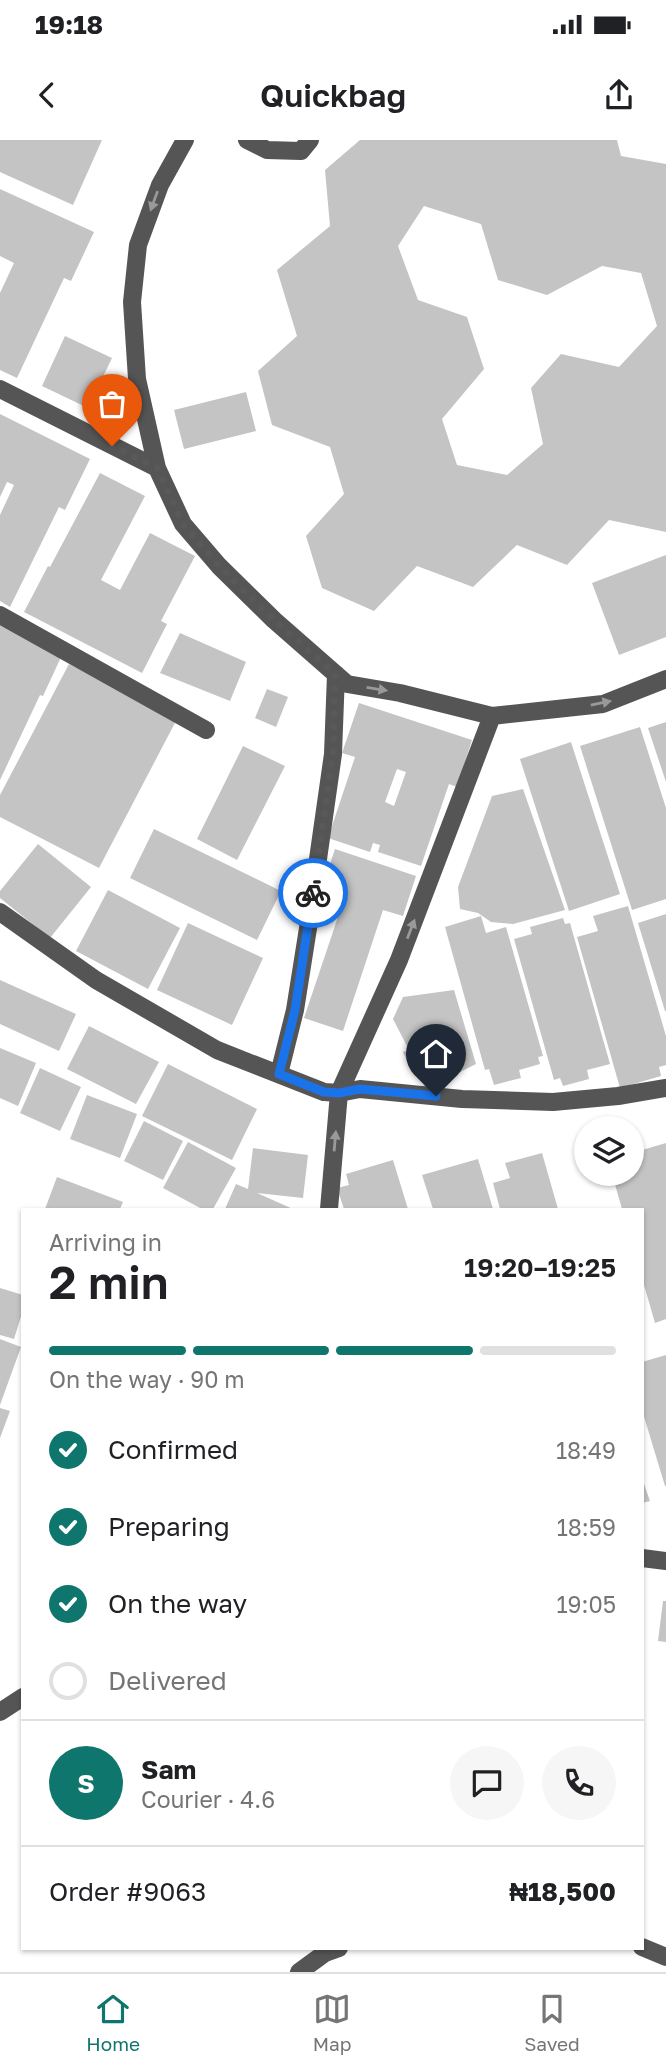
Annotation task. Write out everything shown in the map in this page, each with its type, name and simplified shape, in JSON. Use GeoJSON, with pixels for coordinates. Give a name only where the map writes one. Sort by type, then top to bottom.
{"type":"FeatureCollection","features":[{"type":"Feature","properties":{"kind":"street"},"geometry":{"type":"LineString","coordinates":[[185,140],[160,185],[138,245],[132,302],[137,379],[157,468],[183,524],[219,566],[274,620],[347,684],[400,693],[492,716],[603,704],[666,679]]}},
{"type":"Feature","properties":{"kind":"street"},"geometry":{"type":"LineString","coordinates":[[247,140],[267,150],[301,151],[310,140]]}},
{"type":"Feature","properties":{"kind":"street"},"geometry":{"type":"LineString","coordinates":[[0,390],[157,468]]}},
{"type":"Feature","properties":{"kind":"street"},"geometry":{"type":"LineString","coordinates":[[0,615],[206,730]]}},
{"type":"Feature","properties":{"kind":"street"},"geometry":{"type":"LineString","coordinates":[[279,1074],[295,1010],[333,754],[335,674]]}},
{"type":"Feature","properties":{"kind":"street"},"geometry":{"type":"LineString","coordinates":[[329,1208],[339,1093],[399,960],[492,716]]}},
{"type":"Feature","properties":{"kind":"street"},"geometry":{"type":"LineString","coordinates":[[0,912],[107,986],[217,1050],[324,1092],[339,1093],[360,1089],[462,1099],[553,1102],[666,1088]]}},
{"type":"Feature","properties":{"kind":"street"},"geometry":{"type":"LineString","coordinates":[[644,1558],[666,1561]]}},
{"type":"Feature","properties":{"kind":"street"},"geometry":{"type":"LineString","coordinates":[[0,1712],[21,1698]]}},
{"type":"Feature","properties":{"kind":"street"},"geometry":{"type":"LineString","coordinates":[[644,1948],[666,1957]]}},
{"type":"Feature","properties":{"kind":"street"},"geometry":{"type":"LineString","coordinates":[[299,1972],[329,1950]]}},
{"type":"Feature","properties":{"kind":"building"},"geometry":{"type":"Polygon","coordinates":[[[0,140],[102,140],[73,205],[0,172],[0,140]]]}},
{"type":"Feature","properties":{"kind":"building"},"geometry":{"type":"Polygon","coordinates":[[[360,140],[617,140],[621,156],[666,164],[666,532],[609,520],[567,565],[517,545],[473,587],[417,566],[374,611],[322,588],[306,536],[344,494],[330,447],[272,425],[258,371],[297,336],[277,270],[330,226],[325,170],[360,140]],[[424,206],[398,246],[418,300],[467,317],[484,369],[442,419],[457,465],[507,475],[543,444],[531,388],[561,354],[619,367],[657,326],[641,273],[602,266],[547,295],[498,280],[481,224],[424,206]]]}},
{"type":"Feature","properties":{"kind":"building"},"geometry":{"type":"Polygon","coordinates":[[[0,189],[94,232],[71,281],[64,278],[17,378],[0,370],[0,293],[14,263],[0,256],[0,189]]]}},
{"type":"Feature","properties":{"kind":"building"},"geometry":{"type":"Polygon","coordinates":[[[65,336],[112,358],[88,408],[42,386],[65,336]]]}},
{"type":"Feature","properties":{"kind":"building"},"geometry":{"type":"Polygon","coordinates":[[[246,392],[256,431],[184,449],[174,410],[246,392]]]}},
{"type":"Feature","properties":{"kind":"building"},"geometry":{"type":"Polygon","coordinates":[[[0,414],[90,459],[65,510],[59,507],[10,607],[0,601],[0,515],[14,485],[7,482],[0,497],[0,414]]]}},
{"type":"Feature","properties":{"kind":"building"},"geometry":{"type":"Polygon","coordinates":[[[100,473],[145,496],[101,580],[120,590],[150,533],[195,556],[161,621],[167,624],[142,673],[24,612],[100,473]]]}},
{"type":"Feature","properties":{"kind":"building"},"geometry":{"type":"Polygon","coordinates":[[[666,555],[666,637],[619,655],[592,583],[666,555]]]}},
{"type":"Feature","properties":{"kind":"building"},"geometry":{"type":"Polygon","coordinates":[[[0,625],[62,655],[0,780],[0,625]]]}},
{"type":"Feature","properties":{"kind":"building"},"geometry":{"type":"Polygon","coordinates":[[[180,633],[246,662],[230,701],[160,673],[180,633]]]}},
{"type":"Feature","properties":{"kind":"building"},"geometry":{"type":"Polygon","coordinates":[[[69,664],[177,719],[99,868],[0,817],[0,795],[69,664]]]}},
{"type":"Feature","properties":{"kind":"building"},"geometry":{"type":"Polygon","coordinates":[[[267,689],[288,697],[276,727],[255,718],[267,689]]]}},
{"type":"Feature","properties":{"kind":"building"},"geometry":{"type":"Polygon","coordinates":[[[359,703],[472,740],[457,787],[449,784],[421,866],[378,852],[380,845],[373,843],[370,852],[328,838],[355,757],[342,753],[359,703]],[[397,769],[385,802],[394,806],[406,772],[397,769]]]}},
{"type":"Feature","properties":{"kind":"building"},"geometry":{"type":"Polygon","coordinates":[[[666,722],[666,782],[648,728],[666,722]]]}},
{"type":"Feature","properties":{"kind":"building"},"geometry":{"type":"Polygon","coordinates":[[[640,727],[666,808],[666,899],[632,910],[580,746],[640,727]]]}},
{"type":"Feature","properties":{"kind":"building"},"geometry":{"type":"Polygon","coordinates":[[[571,742],[620,894],[569,911],[520,759],[571,742]]]}},
{"type":"Feature","properties":{"kind":"building"},"geometry":{"type":"Polygon","coordinates":[[[243,746],[285,766],[237,860],[197,839],[243,746]]]}},
{"type":"Feature","properties":{"kind":"building"},"geometry":{"type":"Polygon","coordinates":[[[523,789],[565,910],[513,924],[491,922],[478,913],[460,909],[458,887],[492,796],[523,789]]]}},
{"type":"Feature","properties":{"kind":"building"},"geometry":{"type":"Polygon","coordinates":[[[154,829],[281,891],[257,940],[130,878],[154,829]]]}},
{"type":"Feature","properties":{"kind":"building"},"geometry":{"type":"Polygon","coordinates":[[[38,844],[91,887],[50,938],[0,898],[0,891],[38,844]]]}},
{"type":"Feature","properties":{"kind":"building"},"geometry":{"type":"Polygon","coordinates":[[[335,849],[416,876],[403,916],[383,910],[343,1031],[304,1018],[344,899],[321,891],[335,849]]]}},
{"type":"Feature","properties":{"kind":"building"},"geometry":{"type":"Polygon","coordinates":[[[108,890],[180,928],[148,989],[76,951],[108,890]]]}},
{"type":"Feature","properties":{"kind":"building"},"geometry":{"type":"Polygon","coordinates":[[[628,906],[666,1036],[666,1065],[659,1067],[661,1076],[620,1088],[577,937],[598,931],[593,916],[628,906]]]}},
{"type":"Feature","properties":{"kind":"building"},"geometry":{"type":"Polygon","coordinates":[[[666,914],[666,1011],[665,1011],[638,923],[666,914]]]}},
{"type":"Feature","properties":{"kind":"building"},"geometry":{"type":"Polygon","coordinates":[[[481,916],[486,933],[506,927],[543,1056],[538,1057],[540,1064],[519,1070],[521,1078],[494,1085],[489,1069],[485,1070],[445,927],[481,916]]]}},
{"type":"Feature","properties":{"kind":"building"},"geometry":{"type":"Polygon","coordinates":[[[563,918],[565,924],[570,923],[610,1064],[587,1070],[589,1079],[563,1086],[560,1078],[554,1080],[514,939],[532,934],[530,927],[563,918]]]}},
{"type":"Feature","properties":{"kind":"building"},"geometry":{"type":"Polygon","coordinates":[[[188,923],[263,958],[232,1025],[157,990],[188,923]]]}},
{"type":"Feature","properties":{"kind":"building"},"geometry":{"type":"Polygon","coordinates":[[[0,980],[76,1014],[59,1051],[0,1024],[0,980]]]}},
{"type":"Feature","properties":{"kind":"building"},"geometry":{"type":"Polygon","coordinates":[[[454,990],[476,1064],[426,1089],[418,1073],[414,1075],[403,1052],[409,1050],[393,1019],[403,997],[454,990]]]}},
{"type":"Feature","properties":{"kind":"building"},"geometry":{"type":"Polygon","coordinates":[[[89,1026],[159,1062],[136,1104],[67,1069],[89,1026]]]}},
{"type":"Feature","properties":{"kind":"building"},"geometry":{"type":"Polygon","coordinates":[[[0,1048],[36,1063],[18,1106],[0,1098],[0,1048]]]}},
{"type":"Feature","properties":{"kind":"building"},"geometry":{"type":"Polygon","coordinates":[[[168,1064],[257,1109],[232,1160],[142,1116],[168,1064]]]}},
{"type":"Feature","properties":{"kind":"building"},"geometry":{"type":"Polygon","coordinates":[[[40,1068],[81,1087],[60,1131],[20,1113],[40,1068]]]}},
{"type":"Feature","properties":{"kind":"building"},"geometry":{"type":"Polygon","coordinates":[[[87,1095],[137,1114],[120,1158],[70,1139],[87,1095]]]}},
{"type":"Feature","properties":{"kind":"building"},"geometry":{"type":"Polygon","coordinates":[[[144,1121],[183,1141],[163,1180],[124,1161],[144,1121]]]}},
{"type":"Feature","properties":{"kind":"building"},"geometry":{"type":"Polygon","coordinates":[[[188,1142],[236,1168],[214,1208],[200,1208],[163,1188],[188,1142]]]}},
{"type":"Feature","properties":{"kind":"building"},"geometry":{"type":"Polygon","coordinates":[[[666,1143],[666,1319],[655,1323],[644,1285],[644,1208],[622,1208],[615,1186],[644,1186],[644,1149],[666,1143]]]}},
{"type":"Feature","properties":{"kind":"building"},"geometry":{"type":"Polygon","coordinates":[[[253,1148],[308,1155],[303,1198],[257,1193],[291,1208],[225,1208],[236,1184],[248,1189],[253,1148]]]}},
{"type":"Feature","properties":{"kind":"building"},"geometry":{"type":"Polygon","coordinates":[[[542,1153],[558,1208],[500,1208],[493,1183],[510,1178],[505,1163],[542,1153]]]}},
{"type":"Feature","properties":{"kind":"building"},"geometry":{"type":"Polygon","coordinates":[[[478,1159],[493,1208],[433,1208],[422,1175],[478,1159]]]}},
{"type":"Feature","properties":{"kind":"building"},"geometry":{"type":"Polygon","coordinates":[[[393,1160],[408,1208],[344,1208],[337,1188],[349,1185],[346,1174],[393,1160]]]}},
{"type":"Feature","properties":{"kind":"building"},"geometry":{"type":"Polygon","coordinates":[[[57,1177],[123,1202],[120,1208],[45,1208],[57,1177]]]}},
{"type":"Feature","properties":{"kind":"building"},"geometry":{"type":"Polygon","coordinates":[[[0,1288],[21,1294],[21,1316],[14,1339],[0,1335],[0,1288]]]}},
{"type":"Feature","properties":{"kind":"building"},"geometry":{"type":"Polygon","coordinates":[[[0,1339],[21,1347],[0,1405],[0,1339]]]}},
{"type":"Feature","properties":{"kind":"building"},"geometry":{"type":"Polygon","coordinates":[[[666,1355],[666,1486],[644,1417],[644,1361],[666,1355]]]}},
{"type":"Feature","properties":{"kind":"building"},"geometry":{"type":"Polygon","coordinates":[[[0,1408],[10,1411],[0,1438],[0,1408]]]}},
{"type":"Feature","properties":{"kind":"building"},"geometry":{"type":"Polygon","coordinates":[[[644,1484],[650,1501],[644,1502],[644,1484]]]}},
{"type":"Feature","properties":{"kind":"building"},"geometry":{"type":"Polygon","coordinates":[[[663,1601],[666,1601],[666,1642],[658,1641],[663,1601]]]}},
{"type":"Feature","properties":{"kind":"way so far"},"geometry":{"type":"LineString","coordinates":[[112,446],[157,468],[183,524],[219,566],[335,674],[333,754],[313,893]]}},
{"type":"Feature","properties":{"kind":"route"},"geometry":{"type":"LineString","coordinates":[[313,893],[295,1010],[279,1074],[324,1092],[339,1093],[360,1089],[436,1096]]}}]}
